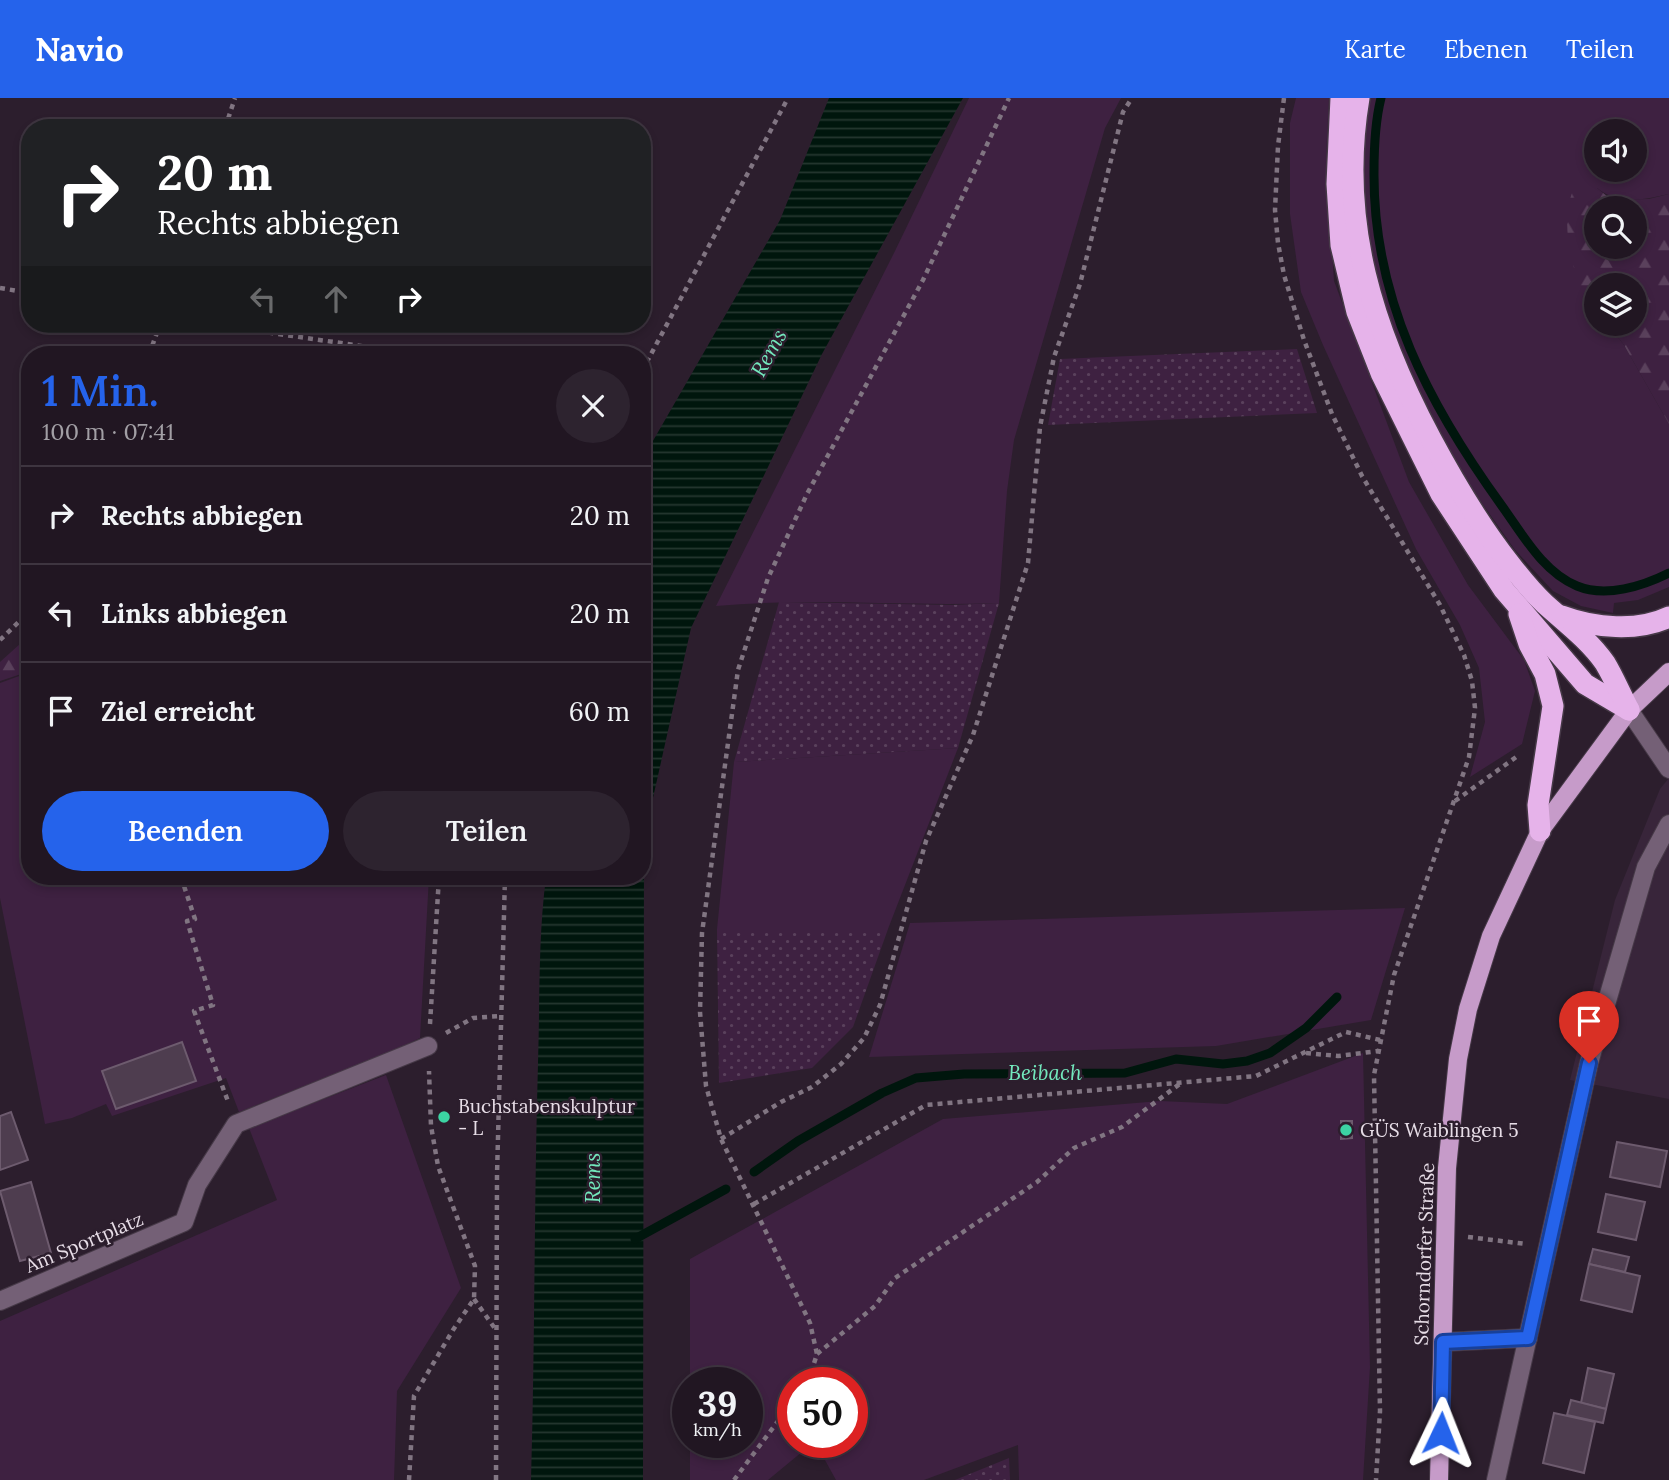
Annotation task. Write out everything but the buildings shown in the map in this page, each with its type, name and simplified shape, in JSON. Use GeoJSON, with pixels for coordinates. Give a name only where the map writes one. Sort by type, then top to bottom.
{"type":"FeatureCollection","features":[{"type":"Feature","properties":{"kind":"highway"},"geometry":{"type":"LineString","coordinates":[[1342,98],[1337,151],[1341,245],[1356,312],[1381,373],[1440,494],[1481,558],[1584,684],[1629,710]]}},
{"type":"Feature","properties":{"kind":"highway"},"geometry":{"type":"LineString","coordinates":[[1359,98],[1354,133],[1354,209],[1364,274],[1382,334],[1419,416],[1459,490],[1510,564],[1538,597],[1561,616],[1604,663],[1629,710]]}},
{"type":"Feature","properties":{"kind":"highway"},"geometry":{"type":"LineString","coordinates":[[1512,599],[1529,644],[1545,674],[1553,701],[1538,806],[1540,831]]}},
{"type":"Feature","properties":{"kind":"highway"},"geometry":{"type":"LineString","coordinates":[[1561,616],[1593,624],[1643,626],[1669,617]]}},
{"type":"Feature","properties":{"kind":"main road","name":"Schorndorfer Straße"},"geometry":{"type":"LineString","coordinates":[[1439,1480],[1447,1168],[1458,1059],[1468,1009],[1491,936],[1540,831],[1629,710],[1669,672]]}},
{"type":"Feature","properties":{"kind":"street"},"geometry":{"type":"LineString","coordinates":[[1629,710],[1669,769]]}},
{"type":"Feature","properties":{"kind":"street"},"geometry":{"type":"LineString","coordinates":[[1496,1480],[1589,1063],[1646,867],[1669,824]]}},
{"type":"Feature","properties":{"kind":"street"},"geometry":{"type":"LineString","coordinates":[[236,1124],[428,1046]]}},
{"type":"Feature","properties":{"kind":"street","name":"Am Sportplatz"},"geometry":{"type":"LineString","coordinates":[[0,1301],[184,1222],[197,1185],[236,1124]]}},
{"type":"Feature","properties":{"kind":"street"},"geometry":{"type":"LineString","coordinates":[[1443,1342],[1528,1338]]}},
{"type":"Feature","properties":{"kind":"path"},"geometry":{"type":"LineString","coordinates":[[228,119],[235,98]]}},
{"type":"Feature","properties":{"kind":"path"},"geometry":{"type":"LineString","coordinates":[[651,354],[788,98]]}},
{"type":"Feature","properties":{"kind":"path"},"geometry":{"type":"LineString","coordinates":[[813,1367],[817,1354],[810,1323],[721,1139],[706,1086],[700,1012],[702,933],[738,670],[768,578],[807,494],[923,280],[1009,98]]}},
{"type":"Feature","properties":{"kind":"path"},"geometry":{"type":"LineString","coordinates":[[721,1139],[781,1102],[812,1087],[841,1064],[864,1038],[880,1005],[926,841],[973,735],[1028,562],[1040,427],[1054,357],[1080,284],[1123,112],[1132,98]]}},
{"type":"Feature","properties":{"kind":"path"},"geometry":{"type":"LineString","coordinates":[[1284,98],[1278,146],[1275,210],[1284,275],[1304,340],[1332,414],[1362,476],[1440,605],[1464,655],[1472,681],[1475,708],[1469,757],[1394,975],[1374,1075],[1380,1411],[1376,1480]]}},
{"type":"Feature","properties":{"kind":"path"},"geometry":{"type":"LineString","coordinates":[[0,288],[21,292]]}},
{"type":"Feature","properties":{"kind":"path"},"geometry":{"type":"LineString","coordinates":[[271,333],[362,346]]}},
{"type":"Feature","properties":{"kind":"path"},"geometry":{"type":"LineString","coordinates":[[0,640],[21,620]]}},
{"type":"Feature","properties":{"kind":"path"},"geometry":{"type":"LineString","coordinates":[[184,885],[195,919],[187,922],[213,1005],[194,1011],[236,1124]]}},
{"type":"Feature","properties":{"kind":"path"},"geometry":{"type":"LineString","coordinates":[[408,1480],[414,1396],[474,1299],[475,1266],[438,1166],[431,1126],[428,1046],[438,885]]}},
{"type":"Feature","properties":{"kind":"path"},"geometry":{"type":"LineString","coordinates":[[496,1480],[500,1016],[505,885]]}},
{"type":"Feature","properties":{"kind":"path"},"geometry":{"type":"LineString","coordinates":[[428,1046],[448,1031],[474,1018],[500,1016]]}},
{"type":"Feature","properties":{"kind":"path"},"geometry":{"type":"LineString","coordinates":[[754,1204],[926,1105],[1256,1076],[1346,1032],[1380,1040]]}},
{"type":"Feature","properties":{"kind":"path"},"geometry":{"type":"LineString","coordinates":[[1304,1053],[1338,1056],[1378,1051]]}},
{"type":"Feature","properties":{"kind":"path"},"geometry":{"type":"LineString","coordinates":[[817,1354],[876,1306],[895,1278],[1037,1182],[1074,1148],[1122,1127],[1181,1083]]}},
{"type":"Feature","properties":{"kind":"path"},"geometry":{"type":"LineString","coordinates":[[1447,1235],[1548,1247]]}},
{"type":"Feature","properties":{"kind":"path"},"geometry":{"type":"LineString","coordinates":[[474,1299],[496,1330]]}},
{"type":"Feature","properties":{"kind":"path"},"geometry":{"type":"LineString","coordinates":[[734,1480],[777,1422]]}},
{"type":"Feature","properties":{"kind":"shaded area"},"geometry":{"type":"Polygon","coordinates":[[[1669,778],[1669,1099],[1570,1080],[1615,900],[1660,789],[1669,778]]]}},
{"type":"Feature","properties":{"kind":"green space"},"geometry":{"type":"Polygon","coordinates":[[[969,98],[1121,98],[1105,128],[1014,440],[1007,491],[999,603],[787,602],[716,606],[894,253],[969,98]]]}},
{"type":"Feature","properties":{"kind":"green space"},"geometry":{"type":"Polygon","coordinates":[[[1296,98],[1329,98],[1326,158],[1334,281],[1409,482],[1468,585],[1524,660],[1535,691],[1522,744],[1470,777],[1485,722],[1479,668],[1460,625],[1416,549],[1301,292],[1290,214],[1290,123],[1296,98]]]}},
{"type":"Feature","properties":{"kind":"green space"},"geometry":{"type":"Polygon","coordinates":[[[1368,98],[1669,98],[1669,194],[1647,198],[1611,196],[1597,188],[1596,196],[1584,196],[1584,259],[1591,259],[1590,273],[1584,273],[1584,336],[1617,336],[1669,424],[1669,587],[1638,600],[1614,603],[1613,613],[1581,606],[1553,591],[1515,550],[1441,439],[1388,328],[1365,237],[1361,155],[1368,98]]]}},
{"type":"Feature","properties":{"kind":"green space"},"geometry":{"type":"Polygon","coordinates":[[[1581,184],[1597,188],[1607,196],[1584,196],[1584,259],[1647,259],[1647,199],[1669,194],[1669,424],[1617,336],[1647,336],[1647,273],[1584,273],[1584,294],[1568,240],[1568,209],[1575,189],[1581,184]]]}},
{"type":"Feature","properties":{"kind":"green space"},"geometry":{"type":"Polygon","coordinates":[[[1297,349],[1317,413],[1048,425],[1060,359],[1297,349]]]}},
{"type":"Feature","properties":{"kind":"green space"},"geometry":{"type":"Polygon","coordinates":[[[779,602],[953,605],[999,603],[958,748],[734,762],[779,602]]]}},
{"type":"Feature","properties":{"kind":"green space"},"geometry":{"type":"Polygon","coordinates":[[[21,643],[21,674],[0,681],[0,662],[21,643]]]}},
{"type":"Feature","properties":{"kind":"green space"},"geometry":{"type":"Polygon","coordinates":[[[21,675],[21,885],[429,885],[420,1038],[239,1112],[226,1078],[112,1116],[106,1104],[72,1118],[45,1124],[0,898],[0,683],[21,675]]]}},
{"type":"Feature","properties":{"kind":"green space"},"geometry":{"type":"Polygon","coordinates":[[[958,748],[888,929],[717,929],[734,762],[958,748]]]}},
{"type":"Feature","properties":{"kind":"green space"},"geometry":{"type":"Polygon","coordinates":[[[1405,908],[1371,1020],[1216,1046],[869,1057],[910,923],[1405,908]]]}},
{"type":"Feature","properties":{"kind":"green space"},"geometry":{"type":"Polygon","coordinates":[[[717,929],[888,929],[853,1027],[812,1068],[719,1083],[717,929]]]}},
{"type":"Feature","properties":{"kind":"green space"},"geometry":{"type":"Polygon","coordinates":[[[1363,1053],[1370,1367],[1363,1480],[1019,1480],[1018,1445],[924,1480],[836,1480],[824,1458],[868,1458],[868,1367],[777,1367],[777,1458],[795,1458],[768,1480],[690,1480],[690,1458],[763,1458],[763,1367],[690,1367],[690,1259],[943,1119],[1160,1101],[1227,1104],[1363,1053]]]}},
{"type":"Feature","properties":{"kind":"green space"},"geometry":{"type":"Polygon","coordinates":[[[386,1075],[461,1288],[397,1391],[394,1480],[0,1480],[0,1321],[277,1200],[249,1128],[386,1075]]]}},
{"type":"Feature","properties":{"kind":"green space"},"geometry":{"type":"Polygon","coordinates":[[[1009,1458],[1010,1480],[955,1480],[1009,1458]]]}},
{"type":"Feature","properties":{"kind":"water","name":"Rems"},"geometry":{"type":"Polygon","coordinates":[[[829,98],[963,98],[822,354],[691,628],[651,807],[651,444],[780,220],[829,98]]]}},
{"type":"Feature","properties":{"kind":"water","name":"Rems"},"geometry":{"type":"Polygon","coordinates":[[[545,885],[644,885],[643,1480],[531,1480],[542,923],[545,885]]]}},
{"type":"Feature","properties":{"kind":"waterway"},"geometry":{"type":"LineString","coordinates":[[1381,98],[1375,135],[1374,172],[1376,219],[1383,264],[1410,349],[1451,429],[1526,540],[1544,562],[1565,580],[1588,589],[1612,591],[1636,586],[1669,573]]}},
{"type":"Feature","properties":{"kind":"waterway","name":"Beibach"},"geometry":{"type":"LineString","coordinates":[[754,1172],[798,1141],[882,1093],[916,1078],[964,1074],[1125,1073],[1176,1059],[1223,1064],[1247,1061],[1270,1053],[1306,1028],[1337,997]]}},
{"type":"Feature","properties":{"kind":"waterway","name":"Beibach"},"geometry":{"type":"LineString","coordinates":[[635,1239],[726,1189]]}},
{"type":"Feature","properties":{"kind":"place","name":"Buchstabenskulptur - L"},"geometry":{"type":"Point","coordinates":[444,1117]}},
{"type":"Feature","properties":{"kind":"place","name":"GÜS Waiblingen 5"},"geometry":{"type":"Point","coordinates":[1346,1130]}},
{"type":"Feature","properties":{"kind":"route"},"geometry":{"type":"LineString","coordinates":[[1441,1433],[1443,1342],[1528,1338],[1589,1063]]}}]}
